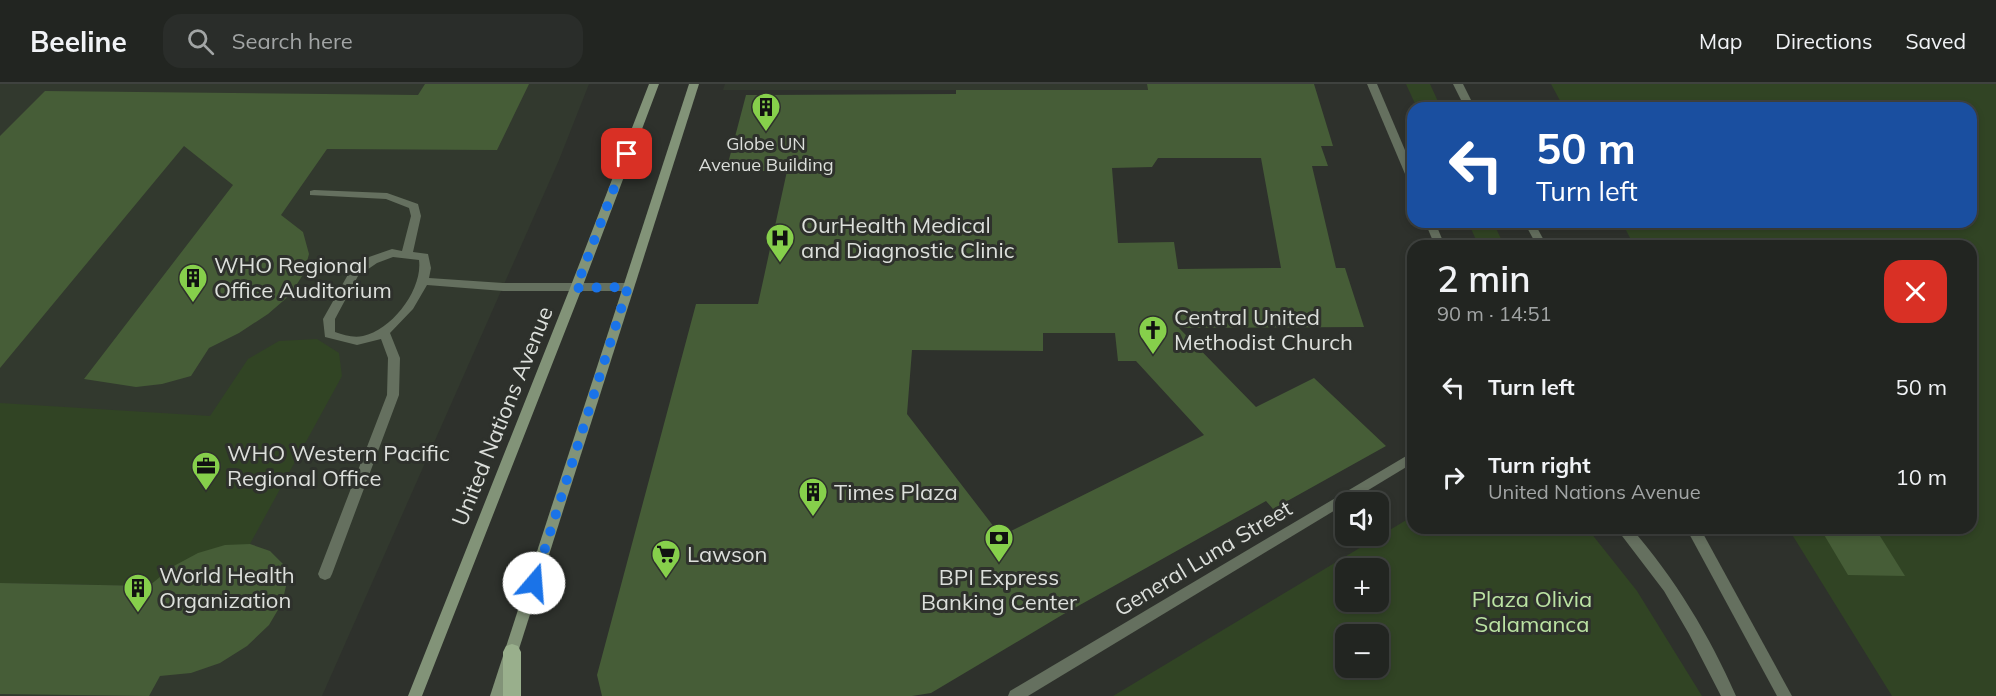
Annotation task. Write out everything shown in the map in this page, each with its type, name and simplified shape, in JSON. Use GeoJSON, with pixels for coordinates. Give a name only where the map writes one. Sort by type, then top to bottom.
{"type":"FeatureCollection","features":[{"type":"Feature","properties":{"kind":"main road","name":"United Nations Avenue"},"geometry":{"type":"LineString","coordinates":[[414,696],[576,288],[654,84]]}},
{"type":"Feature","properties":{"kind":"main road"},"geometry":{"type":"LineString","coordinates":[[497,696],[693,84]]}},
{"type":"Feature","properties":{"kind":"main road"},"geometry":{"type":"LineString","coordinates":[[512,652],[512,696]]}},
{"type":"Feature","properties":{"kind":"street"},"geometry":{"type":"LineString","coordinates":[[1372,84],[1407,168]]}},
{"type":"Feature","properties":{"kind":"street"},"geometry":{"type":"LineString","coordinates":[[1458,84],[1467,102]]}},
{"type":"Feature","properties":{"kind":"street"},"geometry":{"type":"LineString","coordinates":[[314,193],[387,196],[414,206],[416,216],[407,253]]}},
{"type":"Feature","properties":{"kind":"street"},"geometry":{"type":"LineString","coordinates":[[392,253],[407,253],[424,257],[428,268],[423,281],[402,318],[384,332],[366,340],[347,341],[329,334],[328,319],[354,274],[383,256],[392,253]]}},
{"type":"Feature","properties":{"kind":"street"},"geometry":{"type":"LineString","coordinates":[[423,281],[503,287],[628,287]]}},
{"type":"Feature","properties":{"kind":"street"},"geometry":{"type":"LineString","coordinates":[[325,574],[393,395],[394,358],[384,332]]}},
{"type":"Feature","properties":{"kind":"street","name":"General Luna Street"},"geometry":{"type":"LineString","coordinates":[[1015,696],[1407,461]]}},
{"type":"Feature","properties":{"kind":"street"},"geometry":{"type":"LineString","coordinates":[[1629,534],[1640,546],[1679,603],[1729,696]]}},
{"type":"Feature","properties":{"kind":"street"},"geometry":{"type":"LineString","coordinates":[[1696,534],[1785,696]]}},
{"type":"Feature","properties":{"kind":"shaded area","name":"WHO Western Pacific Regional Office"},"geometry":{"type":"Polygon","coordinates":[[[0,84],[589,84],[559,160],[322,696],[0,696],[0,84]]]}},
{"type":"Feature","properties":{"kind":"shaded area"},"geometry":{"type":"Polygon","coordinates":[[[725,84],[1147,84],[1148,90],[723,90],[725,84]]]}},
{"type":"Feature","properties":{"kind":"green space"},"geometry":{"type":"Polygon","coordinates":[[[1406,84],[1430,84],[1438,102],[1414,102],[1406,84]]]}},
{"type":"Feature","properties":{"kind":"green space"},"geometry":{"type":"Polygon","coordinates":[[[1551,84],[1996,84],[1996,696],[1892,696],[1792,534],[1977,534],[1977,240],[1631,240],[1625,228],[1977,228],[1977,102],[1561,102],[1551,84]]]}},
{"type":"Feature","properties":{"kind":"green space"},"geometry":{"type":"Polygon","coordinates":[[[1471,228],[1496,228],[1502,240],[1476,240],[1471,228]]]}},
{"type":"Feature","properties":{"kind":"green space"},"geometry":{"type":"Polygon","coordinates":[[[317,339],[339,353],[342,376],[250,544],[149,586],[0,583],[0,403],[210,416],[248,359],[279,341],[317,339]]]}},
{"type":"Feature","properties":{"kind":"green space","name":"Plaza Olivia Salamanca"},"geometry":{"type":"Polygon","coordinates":[[[1407,520],[1407,534],[1592,534],[1637,591],[1702,696],[1113,696],[1335,563],[1335,612],[1389,612],[1389,558],[1343,558],[1363,546],[1389,546],[1389,530],[1407,520]]]}},
{"type":"Feature","properties":{"kind":"building"},"geometry":{"type":"Polygon","coordinates":[[[425,84],[529,84],[497,150],[327,149],[281,215],[303,232],[309,254],[304,273],[290,295],[268,314],[239,333],[209,348],[191,376],[162,384],[136,387],[84,379],[233,185],[184,146],[0,368],[0,136],[45,91],[418,95],[425,84]]]}},
{"type":"Feature","properties":{"kind":"building"},"geometry":{"type":"Polygon","coordinates":[[[1147,84],[1314,84],[1333,146],[1321,146],[1328,166],[1312,166],[1336,268],[1345,268],[1364,327],[1179,328],[1256,407],[1314,378],[1386,446],[1273,509],[1266,501],[1062,615],[931,693],[912,696],[602,696],[597,675],[696,304],[758,304],[787,171],[726,171],[746,95],[956,94],[956,90],[1148,90],[1147,84]],[[1158,158],[1152,167],[1112,168],[1118,243],[1174,242],[1178,269],[1281,268],[1261,158],[1158,158]],[[1043,333],[1043,351],[912,350],[907,414],[1001,536],[1204,435],[1136,361],[1118,361],[1115,333],[1043,333]]]}},
{"type":"Feature","properties":{"kind":"building"},"geometry":{"type":"Polygon","coordinates":[[[1824,534],[1879,534],[1905,576],[1848,575],[1824,534]]]}},
{"type":"Feature","properties":{"kind":"building","name":"World Health Organization"},"geometry":{"type":"Polygon","coordinates":[[[250,544],[270,551],[283,564],[287,582],[282,603],[269,625],[247,646],[220,663],[191,673],[160,676],[149,696],[0,694],[0,583],[149,586],[172,567],[198,553],[225,545],[250,544]]]}},
{"type":"Feature","properties":{"kind":"place","name":"Globe UN Avenue Building"},"geometry":{"type":"Point","coordinates":[766,132]}},
{"type":"Feature","properties":{"kind":"place","name":"OurHealth Medical and Diagnostic Clinic"},"geometry":{"type":"Point","coordinates":[780,264]}},
{"type":"Feature","properties":{"kind":"place","name":"WHO Regional Office Auditorium"},"geometry":{"type":"Point","coordinates":[193,304]}},
{"type":"Feature","properties":{"kind":"place","name":"Central United Methodist Church"},"geometry":{"type":"Point","coordinates":[1153,356]}},
{"type":"Feature","properties":{"kind":"place","name":"WHO Western Pacific Regional Office"},"geometry":{"type":"Point","coordinates":[206,492]}},
{"type":"Feature","properties":{"kind":"place","name":"Times Plaza"},"geometry":{"type":"Point","coordinates":[813,518]}},
{"type":"Feature","properties":{"kind":"place","name":"BPI Express Banking Center"},"geometry":{"type":"Point","coordinates":[999,564]}},
{"type":"Feature","properties":{"kind":"place","name":"Lawson"},"geometry":{"type":"Point","coordinates":[666,580]}},
{"type":"Feature","properties":{"kind":"place","name":"World Health Organization"},"geometry":{"type":"Point","coordinates":[138,614]}},
{"type":"Feature","properties":{"kind":"route"},"geometry":{"type":"LineString","coordinates":[[534,583],[628,287],[576,288],[627,154]]}}]}
